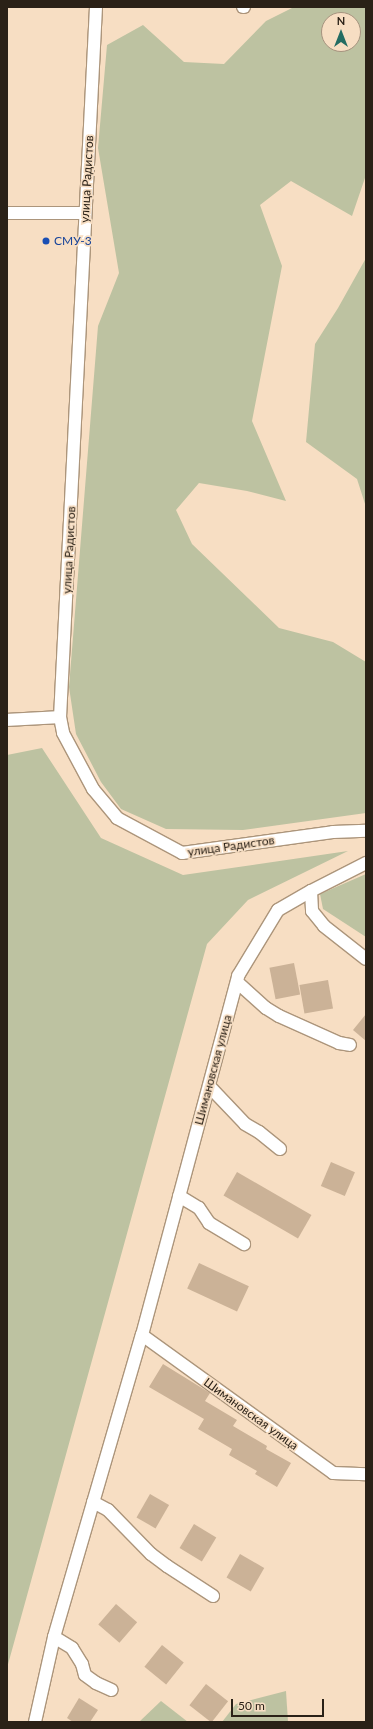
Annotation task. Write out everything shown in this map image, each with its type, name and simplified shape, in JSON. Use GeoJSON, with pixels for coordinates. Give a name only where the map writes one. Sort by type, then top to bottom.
{"type":"FeatureCollection","features":[{"type":"Feature","properties":{"kind":"street","name":"улица Радистов"},"geometry":{"type":"LineString","coordinates":[[96,7],[60,717],[62,734],[93,789],[117,818],[182,852],[333,832],[366,831]]}},
{"type":"Feature","properties":{"kind":"street"},"geometry":{"type":"LineString","coordinates":[[7,214],[85,213]]}},
{"type":"Feature","properties":{"kind":"street"},"geometry":{"type":"LineString","coordinates":[[7,720],[60,717]]}},
{"type":"Feature","properties":{"kind":"street","name":"Шимановская улица"},"geometry":{"type":"LineString","coordinates":[[35,1722],[54,1637],[142,1335],[237,982],[278,910],[311,891],[366,863]]}},
{"type":"Feature","properties":{"kind":"street"},"geometry":{"type":"LineString","coordinates":[[311,891],[312,911],[324,926],[366,958]]}},
{"type":"Feature","properties":{"kind":"street"},"geometry":{"type":"LineString","coordinates":[[237,982],[266,1008],[279,1016],[339,1043],[350,1046]]}},
{"type":"Feature","properties":{"kind":"street"},"geometry":{"type":"LineString","coordinates":[[209,1086],[245,1124],[259,1132],[280,1149]]}},
{"type":"Feature","properties":{"kind":"street"},"geometry":{"type":"LineString","coordinates":[[179,1196],[199,1208],[208,1223],[244,1244]]}},
{"type":"Feature","properties":{"kind":"street","name":"Шимановская улица"},"geometry":{"type":"LineString","coordinates":[[142,1335],[333,1473],[366,1474]]}},
{"type":"Feature","properties":{"kind":"street"},"geometry":{"type":"LineString","coordinates":[[93,1502],[108,1510],[151,1554],[213,1596]]}},
{"type":"Feature","properties":{"kind":"street"},"geometry":{"type":"LineString","coordinates":[[54,1637],[72,1648],[82,1664],[85,1675],[96,1683],[112,1690]]}},
{"type":"Feature","properties":{"kind":"green space"},"geometry":{"type":"Polygon","coordinates":[[[294,7],[366,7],[366,175],[352,216],[291,181],[260,205],[282,266],[252,421],[286,501],[247,491],[199,483],[176,510],[192,544],[279,628],[333,642],[366,662],[366,813],[243,830],[166,829],[121,809],[101,782],[76,734],[69,687],[98,326],[119,273],[98,148],[107,45],[143,25],[184,62],[224,64],[266,21],[294,7]]]}},
{"type":"Feature","properties":{"kind":"green space"},"geometry":{"type":"Polygon","coordinates":[[[366,258],[366,507],[357,479],[306,442],[315,344],[338,308],[366,258]]]}},
{"type":"Feature","properties":{"kind":"green space"},"geometry":{"type":"Polygon","coordinates":[[[42,748],[101,838],[183,875],[348,851],[248,900],[207,944],[7,1668],[7,755],[42,748]]]}},
{"type":"Feature","properties":{"kind":"green space"},"geometry":{"type":"Polygon","coordinates":[[[366,874],[366,937],[323,909],[320,894],[366,874]]]}},
{"type":"Feature","properties":{"kind":"green space"},"geometry":{"type":"Polygon","coordinates":[[[286,1691],[288,1722],[222,1722],[236,1704],[286,1691]]]}},
{"type":"Feature","properties":{"kind":"green space"},"geometry":{"type":"Polygon","coordinates":[[[161,1701],[188,1722],[139,1722],[161,1701]]]}},
{"type":"Feature","properties":{"kind":"building"},"geometry":{"type":"Polygon","coordinates":[[[294,963],[300,994],[276,999],[269,968],[294,963]]]}},
{"type":"Feature","properties":{"kind":"building"},"geometry":{"type":"Polygon","coordinates":[[[328,980],[333,1009],[304,1014],[299,985],[328,980]]]}},
{"type":"Feature","properties":{"kind":"building"},"geometry":{"type":"Polygon","coordinates":[[[366,1014],[366,1041],[353,1030],[366,1014]]]}},
{"type":"Feature","properties":{"kind":"building"},"geometry":{"type":"Polygon","coordinates":[[[331,1162],[355,1172],[345,1196],[321,1186],[331,1162]]]}},
{"type":"Feature","properties":{"kind":"building"},"geometry":{"type":"Polygon","coordinates":[[[237,1172],[311,1215],[298,1238],[223,1195],[237,1172]]]}},
{"type":"Feature","properties":{"kind":"building"},"geometry":{"type":"Polygon","coordinates":[[[199,1263],[249,1286],[237,1312],[187,1288],[199,1263]]]}},
{"type":"Feature","properties":{"kind":"building"},"geometry":{"type":"Polygon","coordinates":[[[163,1364],[210,1393],[205,1401],[237,1420],[233,1426],[267,1446],[266,1449],[291,1463],[277,1487],[255,1474],[257,1471],[229,1455],[232,1449],[198,1429],[204,1419],[149,1387],[163,1364]]]}},
{"type":"Feature","properties":{"kind":"building"},"geometry":{"type":"Polygon","coordinates":[[[150,1494],[169,1505],[156,1528],[136,1517],[150,1494]]]}},
{"type":"Feature","properties":{"kind":"building"},"geometry":{"type":"Polygon","coordinates":[[[194,1524],[216,1537],[202,1561],[180,1548],[194,1524]]]}},
{"type":"Feature","properties":{"kind":"building"},"geometry":{"type":"Polygon","coordinates":[[[240,1554],[264,1568],[251,1591],[226,1577],[240,1554]]]}},
{"type":"Feature","properties":{"kind":"building"},"geometry":{"type":"Polygon","coordinates":[[[116,1604],[137,1622],[119,1643],[98,1624],[116,1604]]]}},
{"type":"Feature","properties":{"kind":"building"},"geometry":{"type":"Polygon","coordinates":[[[162,1645],[184,1663],[166,1684],[144,1667],[162,1645]]]}},
{"type":"Feature","properties":{"kind":"building"},"geometry":{"type":"Polygon","coordinates":[[[206,1684],[228,1701],[212,1722],[189,1705],[206,1684]]]}},
{"type":"Feature","properties":{"kind":"building"},"geometry":{"type":"Polygon","coordinates":[[[79,1698],[98,1710],[90,1722],[73,1722],[67,1718],[79,1698]]]}},
{"type":"Feature","properties":{"kind":"place","name":"СМУ-3"},"geometry":{"type":"Point","coordinates":[46,241]}}]}
